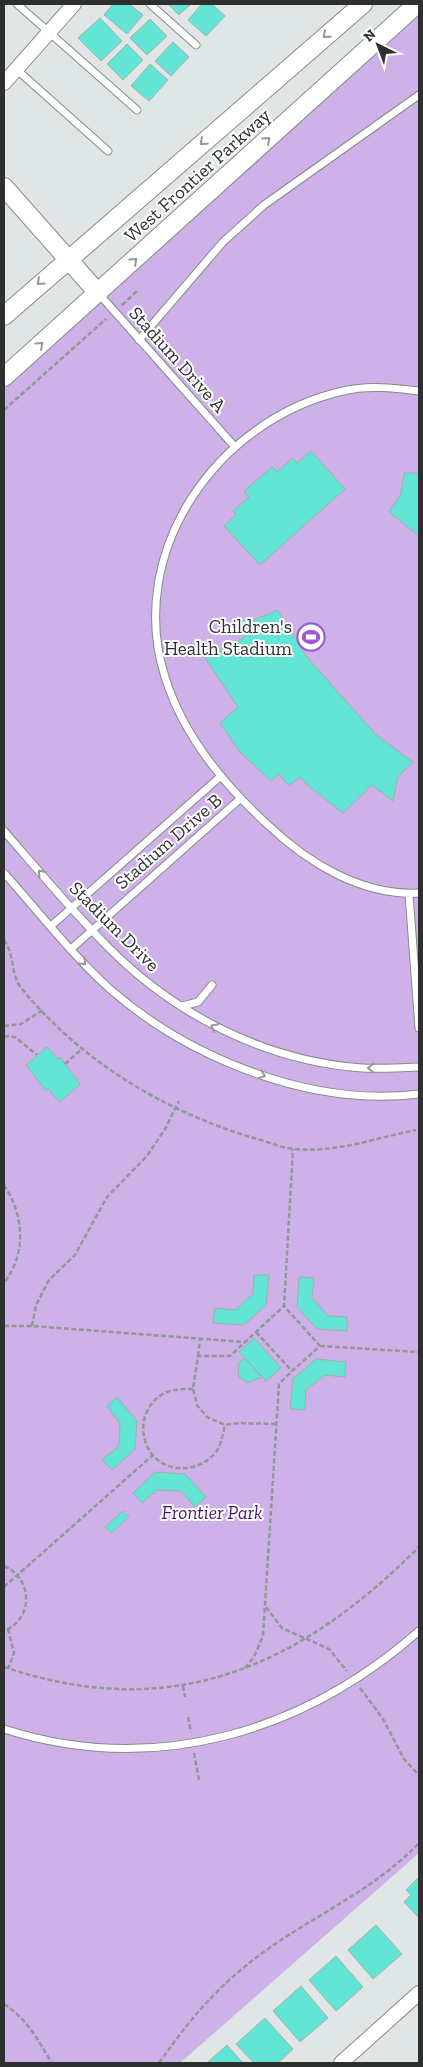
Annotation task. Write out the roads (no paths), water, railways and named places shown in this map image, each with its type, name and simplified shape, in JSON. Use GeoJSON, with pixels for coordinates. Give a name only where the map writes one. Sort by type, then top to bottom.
{"type":"FeatureCollection","features":[{"type":"Feature","properties":{"kind":"street"},"geometry":{"type":"LineString","coordinates":[[4,83],[74,4]]}},
{"type":"Feature","properties":{"kind":"street","name":"West Frontier Parkway"},"geometry":{"type":"LineString","coordinates":[[4,316],[67,258],[363,4]]}},
{"type":"Feature","properties":{"kind":"street","name":"West Frontier Parkway"},"geometry":{"type":"LineString","coordinates":[[4,377],[418,4]]}},
{"type":"Feature","properties":{"kind":"street"},"geometry":{"type":"LineString","coordinates":[[4,187],[98,293]]}},
{"type":"Feature","properties":{"kind":"street"},"geometry":{"type":"LineString","coordinates":[[341,2063],[419,1993]]}},
{"type":"Feature","properties":{"kind":"lane"},"geometry":{"type":"LineString","coordinates":[[17,4],[136,110]]}},
{"type":"Feature","properties":{"kind":"lane"},"geometry":{"type":"LineString","coordinates":[[150,4],[196,45]]}},
{"type":"Feature","properties":{"kind":"lane"},"geometry":{"type":"LineString","coordinates":[[16,69],[108,151]]}},
{"type":"Feature","properties":{"kind":"lane"},"geometry":{"type":"LineString","coordinates":[[139,340],[223,242],[264,205],[419,95]]}},
{"type":"Feature","properties":{"kind":"lane","name":"Stadium Drive A"},"geometry":{"type":"LineString","coordinates":[[98,293],[235,447]]}},
{"type":"Feature","properties":{"kind":"lane"},"geometry":{"type":"LineString","coordinates":[[419,391],[365,388],[345,390],[325,396],[271,421],[235,447],[207,475],[184,507],[167,548],[157,590],[157,637],[165,677],[182,719],[221,776],[278,835],[312,860],[351,880],[384,890],[409,894],[419,893]]}},
{"type":"Feature","properties":{"kind":"lane","name":"Stadium Drive B"},"geometry":{"type":"LineString","coordinates":[[51,926],[221,776]]}},
{"type":"Feature","properties":{"kind":"lane","name":"Stadium Drive B"},"geometry":{"type":"LineString","coordinates":[[71,949],[241,798]]}},
{"type":"Feature","properties":{"kind":"lane","name":"Stadium Drive"},"geometry":{"type":"LineString","coordinates":[[4,831],[92,930],[144,980],[180,1006],[222,1030],[297,1056],[362,1068],[419,1067]]}},
{"type":"Feature","properties":{"kind":"lane"},"geometry":{"type":"LineString","coordinates":[[4,873],[71,949],[112,990],[150,1020],[180,1039],[227,1062],[272,1079],[314,1088],[384,1096],[419,1094]]}},
{"type":"Feature","properties":{"kind":"lane"},"geometry":{"type":"LineString","coordinates":[[409,894],[419,1028]]}},
{"type":"Feature","properties":{"kind":"lane"},"geometry":{"type":"LineString","coordinates":[[180,1006],[198,1002],[212,985]]}},
{"type":"Feature","properties":{"kind":"lane"},"geometry":{"type":"LineString","coordinates":[[4,1729],[56,1742],[106,1748],[165,1748],[221,1738],[257,1727],[307,1707],[367,1671],[419,1631]]}},
{"type":"Feature","properties":{"kind":"place","name":"Children's Health Stadium"},"geometry":{"type":"Point","coordinates":[311,637]}},
{"type":"Feature","properties":{"kind":"park label","name":"Frontier Park"},"geometry":{"type":"Point","coordinates":[212,1512]}}]}
